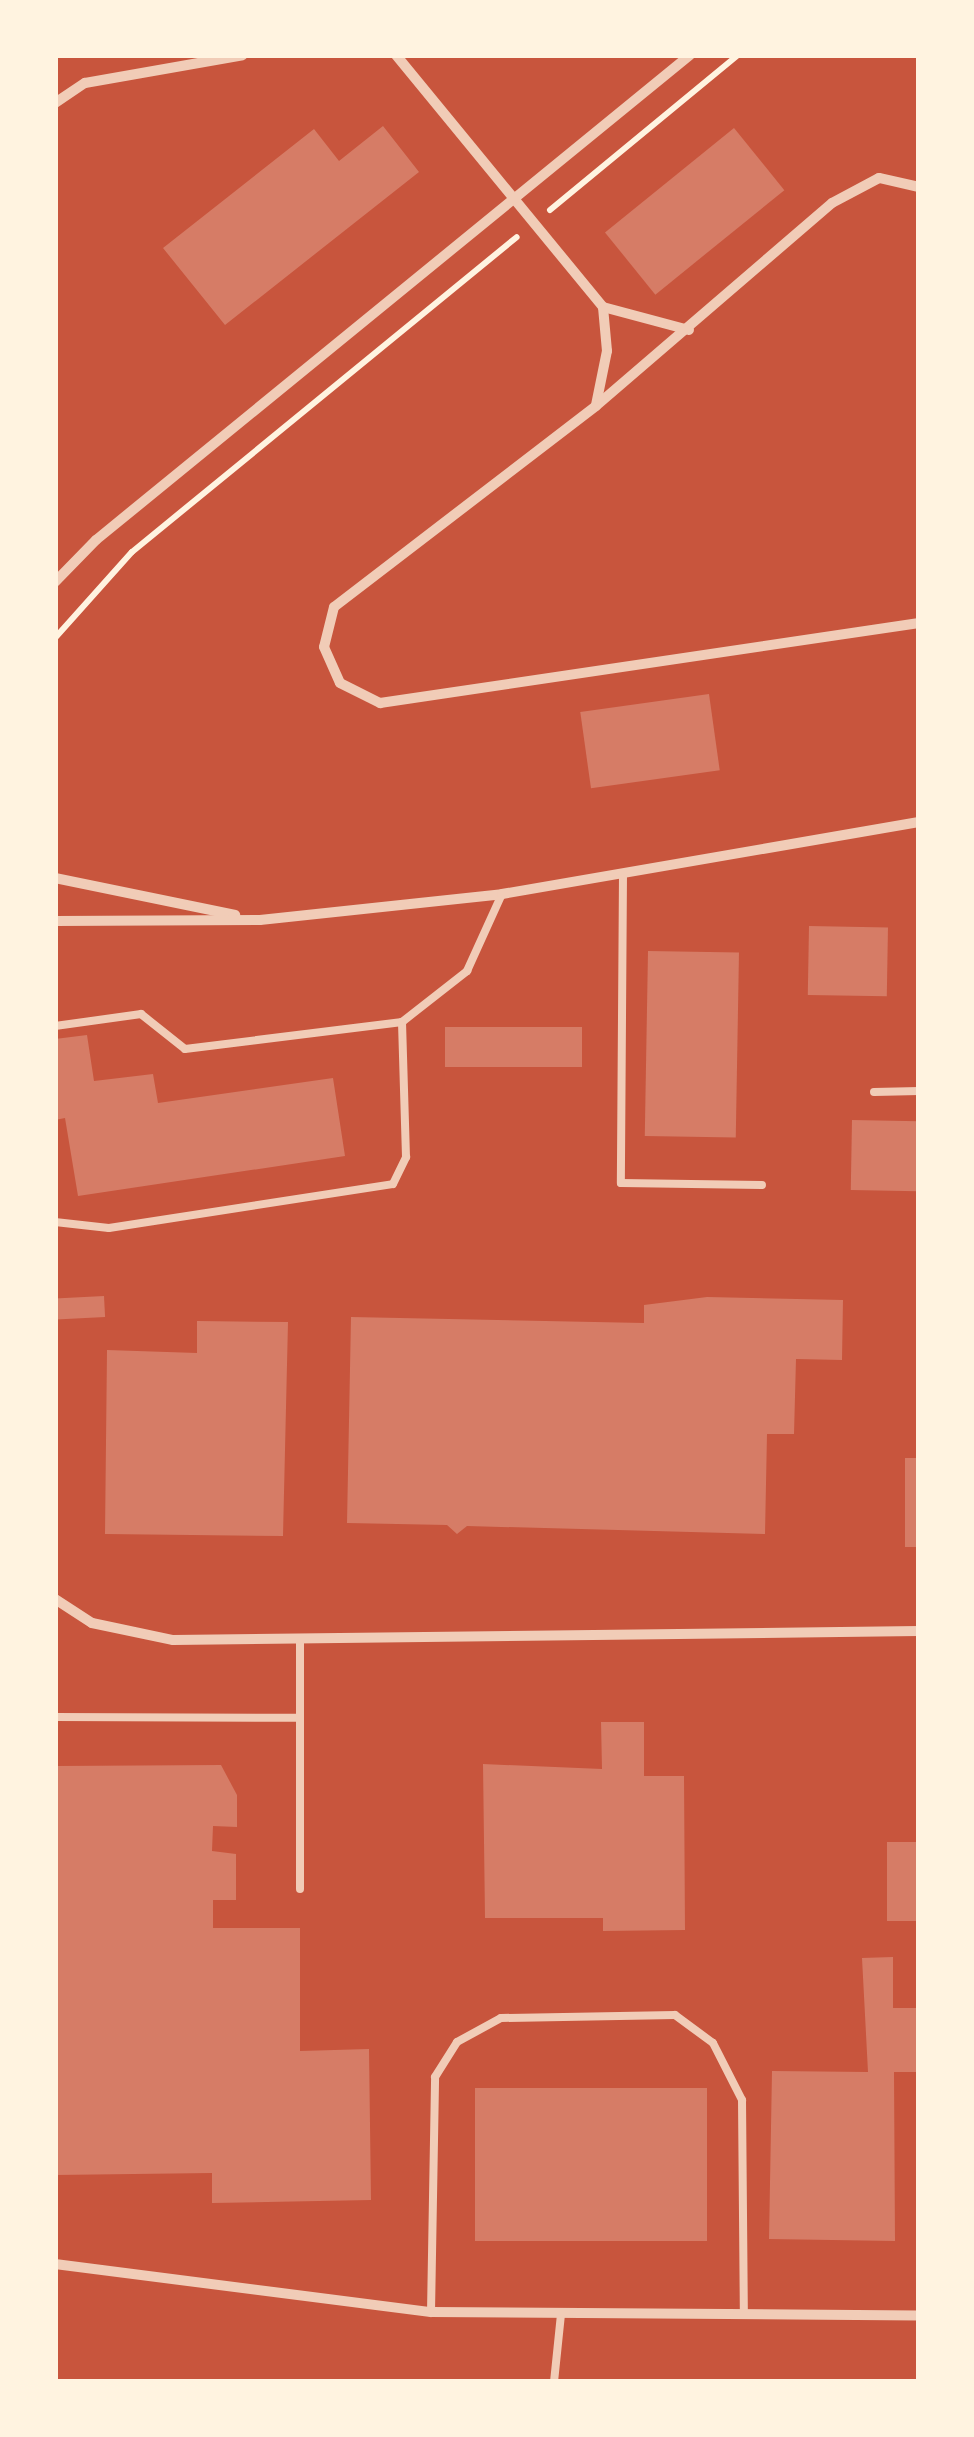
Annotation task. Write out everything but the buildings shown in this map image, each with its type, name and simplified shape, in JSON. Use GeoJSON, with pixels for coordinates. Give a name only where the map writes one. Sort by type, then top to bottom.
{"type":"FeatureCollection","features":[{"type":"Feature","properties":{"kind":"street"},"geometry":{"type":"LineString","coordinates":[[55,103],[85,83],[243,55]]}},
{"type":"Feature","properties":{"kind":"street"},"geometry":{"type":"LineString","coordinates":[[396,55],[603,307],[606,351],[596,406]]}},
{"type":"Feature","properties":{"kind":"street"},"geometry":{"type":"LineString","coordinates":[[55,582],[96,540],[690,55]]}},
{"type":"Feature","properties":{"kind":"street"},"geometry":{"type":"LineString","coordinates":[[919,187],[879,178],[832,204],[596,406],[334,607],[324,647],[340,684],[380,703],[919,623]]}},
{"type":"Feature","properties":{"kind":"street"},"geometry":{"type":"LineString","coordinates":[[603,307],[689,330]]}},
{"type":"Feature","properties":{"kind":"street"},"geometry":{"type":"LineString","coordinates":[[55,921],[260,920],[502,894],[919,822]]}},
{"type":"Feature","properties":{"kind":"street"},"geometry":{"type":"LineString","coordinates":[[55,878],[260,920]]}},
{"type":"Feature","properties":{"kind":"street"},"geometry":{"type":"LineString","coordinates":[[55,1598],[92,1623],[174,1640],[919,1630]]}},
{"type":"Feature","properties":{"kind":"street"},"geometry":{"type":"LineString","coordinates":[[55,2264],[431,2312],[919,2315]]}},
{"type":"Feature","properties":{"kind":"lane"},"geometry":{"type":"LineString","coordinates":[[623,874],[622,1183],[762,1185]]}},
{"type":"Feature","properties":{"kind":"lane"},"geometry":{"type":"LineString","coordinates":[[55,1026],[141,1014],[186,1050],[402,1022],[467,971],[502,894]]}},
{"type":"Feature","properties":{"kind":"lane"},"geometry":{"type":"LineString","coordinates":[[55,1222],[109,1228],[393,1184],[406,1158],[402,1022]]}},
{"type":"Feature","properties":{"kind":"lane"},"geometry":{"type":"LineString","coordinates":[[874,1092],[919,1091]]}},
{"type":"Feature","properties":{"kind":"lane"},"geometry":{"type":"LineString","coordinates":[[300,1638],[300,1889]]}},
{"type":"Feature","properties":{"kind":"lane"},"geometry":{"type":"LineString","coordinates":[[55,1717],[300,1718]]}},
{"type":"Feature","properties":{"kind":"lane"},"geometry":{"type":"LineString","coordinates":[[431,2312],[436,2076],[457,2042],[501,2018],[675,2015],[714,2043],[742,2100],[744,2316]]}},
{"type":"Feature","properties":{"kind":"lane"},"geometry":{"type":"LineString","coordinates":[[554,2382],[561,2314]]}},
{"type":"Feature","properties":{"kind":"path"},"geometry":{"type":"LineString","coordinates":[[55,638],[132,552],[738,55]]}}]}
